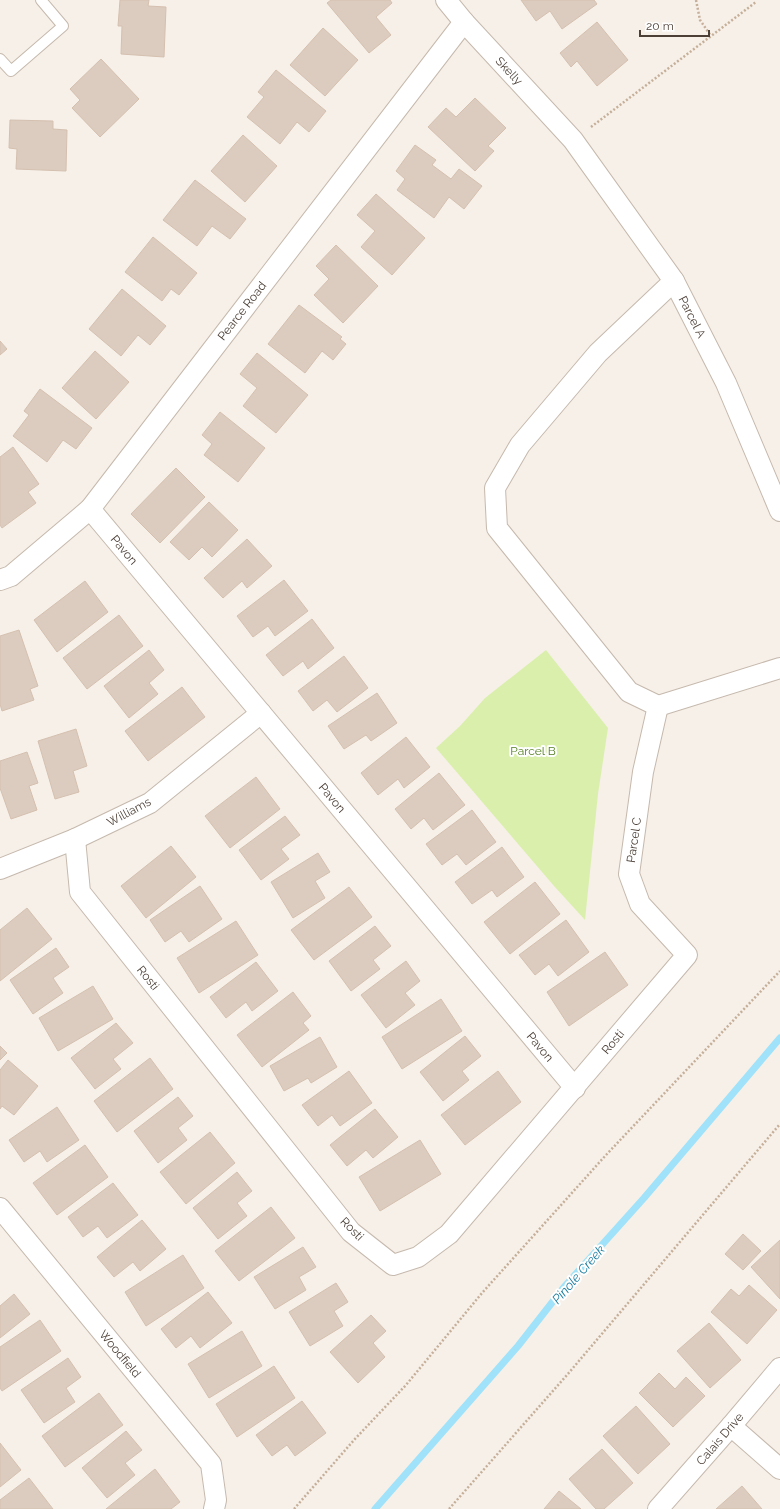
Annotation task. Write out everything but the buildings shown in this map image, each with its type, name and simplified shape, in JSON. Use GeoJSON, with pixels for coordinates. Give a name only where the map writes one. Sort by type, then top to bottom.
{"type":"FeatureCollection","features":[{"type":"Feature","properties":{"kind":"street","name":"Skelly"},"geometry":{"type":"LineString","coordinates":[[446,0],[464,22],[574,140]]}},
{"type":"Feature","properties":{"kind":"street","name":"Pearce Road"},"geometry":{"type":"LineString","coordinates":[[0,580],[11,576],[90,509],[464,22]]}},
{"type":"Feature","properties":{"kind":"street","name":"Parcel A"},"geometry":{"type":"LineString","coordinates":[[574,140],[674,281],[726,383],[780,511]]}},
{"type":"Feature","properties":{"kind":"street"},"geometry":{"type":"LineString","coordinates":[[674,281],[598,353],[520,445],[496,488],[497,528],[629,692],[658,706],[780,668]]}},
{"type":"Feature","properties":{"kind":"street","name":"Pavon"},"geometry":{"type":"LineString","coordinates":[[90,509],[575,1088]]}},
{"type":"Feature","properties":{"kind":"street","name":"Parcel C"},"geometry":{"type":"LineString","coordinates":[[658,706],[643,772],[629,874],[640,904],[687,955]]}},
{"type":"Feature","properties":{"kind":"street","name":"Williams"},"geometry":{"type":"LineString","coordinates":[[0,869],[75,839],[150,803],[261,713]]}},
{"type":"Feature","properties":{"kind":"street","name":"Rosti"},"geometry":{"type":"LineString","coordinates":[[75,839],[80,892],[351,1232],[393,1265],[418,1257],[449,1234],[687,955]]}},
{"type":"Feature","properties":{"kind":"street","name":"Woodfield"},"geometry":{"type":"LineString","coordinates":[[0,1208],[211,1464],[216,1500],[214,1509]]}},
{"type":"Feature","properties":{"kind":"street","name":"Calais Drive"},"geometry":{"type":"LineString","coordinates":[[658,1509],[780,1368]]}},
{"type":"Feature","properties":{"kind":"street"},"geometry":{"type":"LineString","coordinates":[[731,1426],[780,1469]]}},
{"type":"Feature","properties":{"kind":"lane"},"geometry":{"type":"LineString","coordinates":[[0,59],[11,71],[63,26],[41,0]]}},
{"type":"Feature","properties":{"kind":"path"},"geometry":{"type":"LineString","coordinates":[[696,0],[700,20],[711,36]]}},
{"type":"Feature","properties":{"kind":"path"},"geometry":{"type":"LineString","coordinates":[[574,140],[756,2]]}},
{"type":"Feature","properties":{"kind":"path"},"geometry":{"type":"LineString","coordinates":[[294,1509],[354,1440],[406,1385],[482,1293],[596,1166],[712,1041],[780,971]]}},
{"type":"Feature","properties":{"kind":"path"},"geometry":{"type":"LineString","coordinates":[[449,1509],[567,1375],[780,1124]]}},
{"type":"Feature","properties":{"kind":"green space","name":"Parcel B"},"geometry":{"type":"Polygon","coordinates":[[[546,650],[608,728],[598,794],[585,920],[436,748],[460,726],[485,698],[546,650]]]}},
{"type":"Feature","properties":{"kind":"waterway","name":"Pinole Creek"},"geometry":{"type":"LineString","coordinates":[[375,1509],[518,1346],[565,1286],[644,1198],[780,1038]]}}]}
